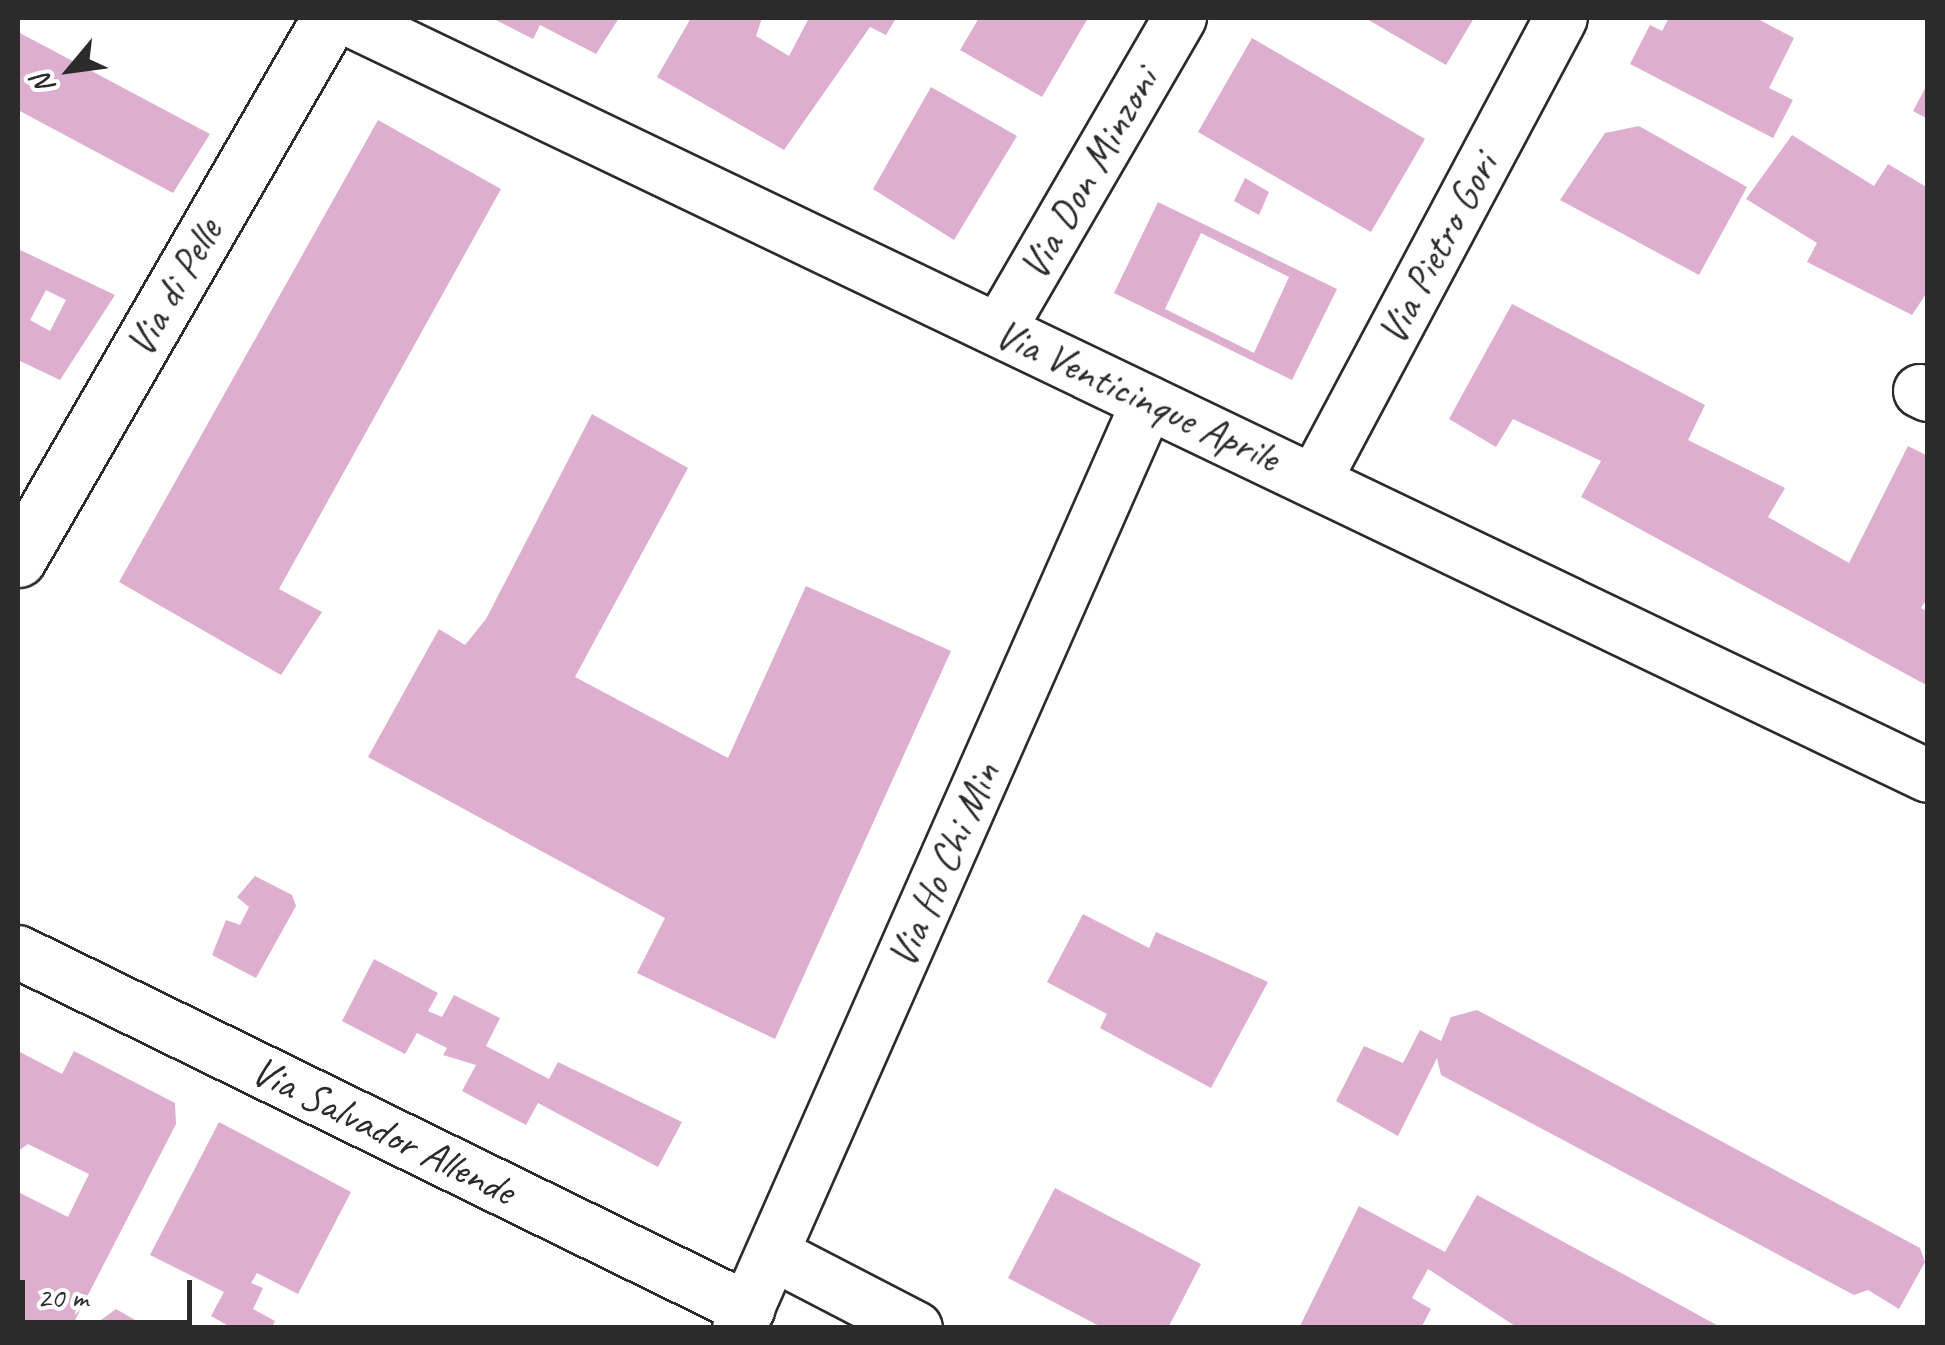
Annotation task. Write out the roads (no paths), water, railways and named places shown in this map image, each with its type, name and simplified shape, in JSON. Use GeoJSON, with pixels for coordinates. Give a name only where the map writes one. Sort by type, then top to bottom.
{"type":"FeatureCollection","features":[{"type":"Feature","properties":{"kind":"main road","name":"Via di Pelle"},"geometry":{"type":"LineString","coordinates":[[18,559],[330,18]]}},
{"type":"Feature","properties":{"kind":"street","name":"Via Venticinque Aprile"},"geometry":{"type":"LineString","coordinates":[[346,18],[1928,776]]}},
{"type":"Feature","properties":{"kind":"street","name":"Via Don Minzoni"},"geometry":{"type":"LineString","coordinates":[[999,330],[1180,18]]}},
{"type":"Feature","properties":{"kind":"street","name":"Via Pietro Gori"},"geometry":{"type":"LineString","coordinates":[[1315,480],[1561,18]]}},
{"type":"Feature","properties":{"kind":"street","name":"Via Ho Chi Min"},"geometry":{"type":"LineString","coordinates":[[743,1318],[1148,402]]}},
{"type":"Feature","properties":{"kind":"street","name":"Via Salvador Allende"},"geometry":{"type":"LineString","coordinates":[[18,952],[743,1318]]}},
{"type":"Feature","properties":{"kind":"street"},"geometry":{"type":"LineString","coordinates":[[774,1254],[916,1328]]}}]}
